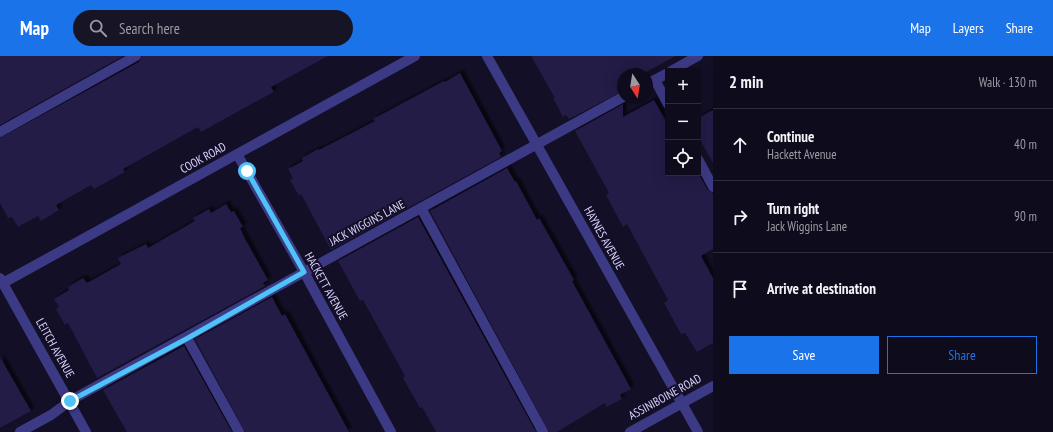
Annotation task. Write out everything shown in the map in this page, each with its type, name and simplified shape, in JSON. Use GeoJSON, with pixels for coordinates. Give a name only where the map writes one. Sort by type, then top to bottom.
{"type":"FeatureCollection","features":[{"type":"Feature","properties":{"kind":"street"},"geometry":{"type":"LineString","coordinates":[[0,132],[136,56]]}},
{"type":"Feature","properties":{"kind":"street","name":"COOK ROAD"},"geometry":{"type":"LineString","coordinates":[[1,281],[415,56]]}},
{"type":"Feature","properties":{"kind":"street","name":"HAYNES AVENUE"},"geometry":{"type":"LineString","coordinates":[[487,56],[698,432]]}},
{"type":"Feature","properties":{"kind":"street"},"geometry":{"type":"LineString","coordinates":[[676,68],[698,56]]}},
{"type":"Feature","properties":{"kind":"street"},"geometry":{"type":"LineString","coordinates":[[653,81],[665,75]]}},
{"type":"Feature","properties":{"kind":"street"},"geometry":{"type":"LineString","coordinates":[[653,85],[665,100]]}},
{"type":"Feature","properties":{"kind":"street","name":"JACK WIGGINS LANE"},"geometry":{"type":"LineString","coordinates":[[20,432],[51,415],[70,401],[188,338],[304,272],[617,100]]}},
{"type":"Feature","properties":{"kind":"street","name":"HACKETT AVENUE"},"geometry":{"type":"LineString","coordinates":[[237,154],[304,272],[391,432]]}},
{"type":"Feature","properties":{"kind":"street"},"geometry":{"type":"LineString","coordinates":[[701,164],[713,186]]}},
{"type":"Feature","properties":{"kind":"street"},"geometry":{"type":"LineString","coordinates":[[421,208],[543,432]]}},
{"type":"Feature","properties":{"kind":"street","name":"LEITCH AVENUE"},"geometry":{"type":"LineString","coordinates":[[1,281],[70,401],[86,432]]}},
{"type":"Feature","properties":{"kind":"street"},"geometry":{"type":"LineString","coordinates":[[188,338],[239,432]]}},
{"type":"Feature","properties":{"kind":"street","name":"ASSINIBOINE ROAD"},"geometry":{"type":"LineString","coordinates":[[630,432],[713,386]]}},
{"type":"Feature","properties":{"kind":"building"},"geometry":{"type":"Polygon","coordinates":[[[0,56],[123,56],[0,125],[0,56]]]}},
{"type":"Feature","properties":{"kind":"building"},"geometry":{"type":"Polygon","coordinates":[[[142,56],[328,56],[271,87],[274,92],[201,132],[198,127],[123,169],[125,172],[94,189],[91,185],[56,205],[59,210],[41,221],[38,216],[18,227],[12,217],[8,218],[0,203],[0,138],[139,62],[142,56]]]}},
{"type":"Feature","properties":{"kind":"building"},"geometry":{"type":"Polygon","coordinates":[[[531,56],[676,56],[653,68],[617,68],[617,94],[569,119],[566,115],[563,117],[553,98],[555,98],[531,56]]]}},
{"type":"Feature","properties":{"kind":"building"},"geometry":{"type":"Polygon","coordinates":[[[460,73],[502,151],[499,153],[501,157],[331,250],[301,194],[299,196],[290,180],[293,178],[288,169],[303,161],[302,158],[318,149],[319,150],[375,121],[373,119],[460,73]]]}},
{"type":"Feature","properties":{"kind":"building"},"geometry":{"type":"Polygon","coordinates":[[[653,101],[665,120],[665,176],[700,176],[708,190],[713,193],[713,249],[701,256],[713,278],[713,343],[697,352],[685,333],[681,334],[664,303],[668,300],[627,224],[623,227],[606,195],[609,193],[575,131],[623,104],[623,117],[647,104],[653,104],[653,101]]]}},
{"type":"Feature","properties":{"kind":"building"},"geometry":{"type":"Polygon","coordinates":[[[713,110],[713,163],[701,141],[701,116],[713,110]]]}},
{"type":"Feature","properties":{"kind":"building"},"geometry":{"type":"Polygon","coordinates":[[[507,168],[515,182],[516,181],[537,220],[539,218],[574,280],[572,281],[631,389],[620,395],[622,399],[607,407],[605,403],[557,432],[549,432],[430,211],[507,168]]]}},
{"type":"Feature","properties":{"kind":"building"},"geometry":{"type":"Polygon","coordinates":[[[226,204],[231,212],[234,211],[243,227],[240,228],[244,237],[268,280],[263,283],[265,286],[97,378],[68,323],[65,325],[56,309],[59,307],[54,299],[69,290],[68,287],[83,278],[87,283],[121,264],[118,258],[146,244],[148,248],[195,221],[193,218],[209,209],[211,213],[226,204]]]}},
{"type":"Feature","properties":{"kind":"building"},"geometry":{"type":"Polygon","coordinates":[[[418,217],[536,432],[436,432],[403,378],[405,376],[363,300],[360,301],[338,261],[418,217]]]}},
{"type":"Feature","properties":{"kind":"building"},"geometry":{"type":"Polygon","coordinates":[[[272,297],[282,316],[285,314],[349,432],[245,432],[195,339],[272,297]]]}},
{"type":"Feature","properties":{"kind":"building"},"geometry":{"type":"Polygon","coordinates":[[[184,346],[232,432],[127,432],[103,390],[184,346]]]}},
{"type":"Feature","properties":{"kind":"building"},"geometry":{"type":"Polygon","coordinates":[[[0,357],[31,411],[0,428],[0,357]]]}},
{"type":"Feature","properties":{"kind":"route"},"geometry":{"type":"LineString","coordinates":[[70,401],[188,338],[304,272],[247,171]]}}]}
